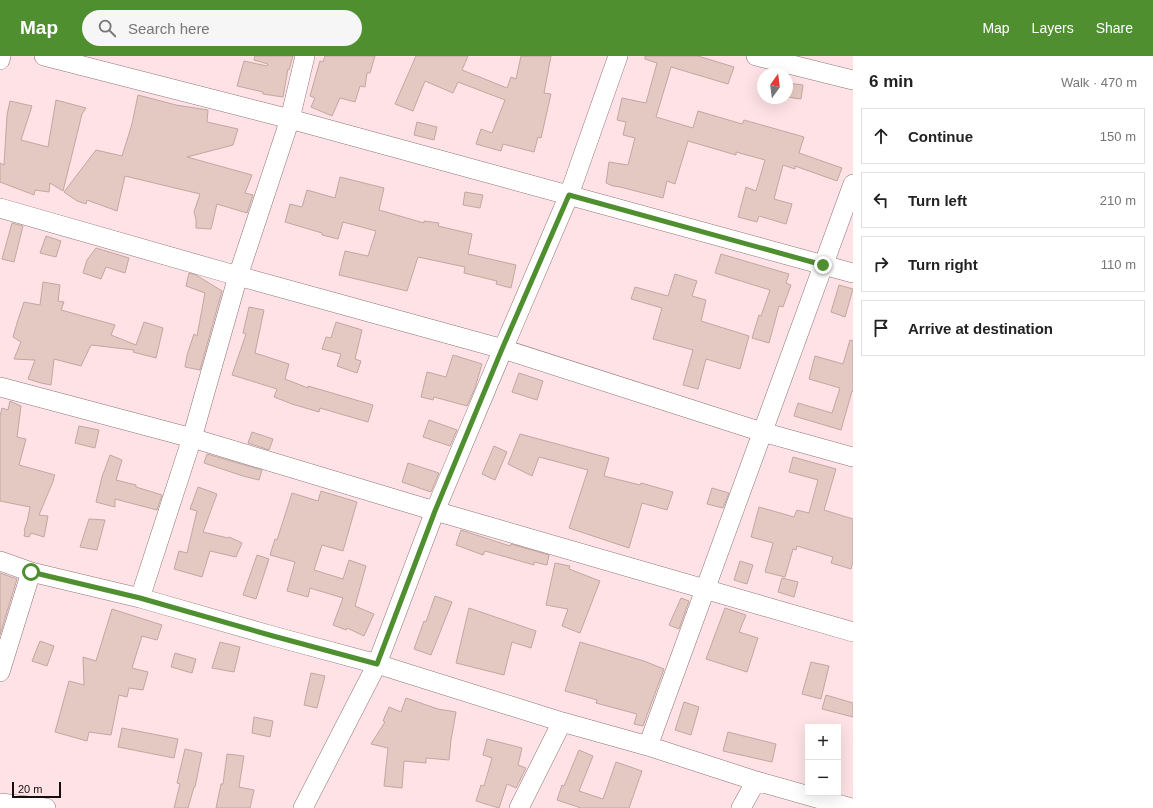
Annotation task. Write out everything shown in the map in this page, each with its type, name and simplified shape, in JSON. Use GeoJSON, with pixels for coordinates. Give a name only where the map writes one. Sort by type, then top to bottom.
{"type":"FeatureCollection","features":[{"type":"Feature","properties":{"kind":"street"},"geometry":{"type":"LineString","coordinates":[[0,60],[1,56]]}},
{"type":"Feature","properties":{"kind":"street"},"geometry":{"type":"LineString","coordinates":[[44,56],[290,119],[853,273]]}},
{"type":"Feature","properties":{"kind":"street"},"geometry":{"type":"LineString","coordinates":[[140,598],[192,438],[238,276],[290,119],[305,56]]}},
{"type":"Feature","properties":{"kind":"street"},"geometry":{"type":"LineString","coordinates":[[303,808],[377,664],[435,511],[502,349],[569,195],[618,56]]}},
{"type":"Feature","properties":{"kind":"street"},"geometry":{"type":"LineString","coordinates":[[756,56],[853,80]]}},
{"type":"Feature","properties":{"kind":"street"},"geometry":{"type":"LineString","coordinates":[[648,746],[853,184]]}},
{"type":"Feature","properties":{"kind":"street"},"geometry":{"type":"LineString","coordinates":[[0,208],[502,349],[762,432],[853,457]]}},
{"type":"Feature","properties":{"kind":"street"},"geometry":{"type":"LineString","coordinates":[[0,387],[192,438],[435,511],[853,632]]}},
{"type":"Feature","properties":{"kind":"street"},"geometry":{"type":"LineString","coordinates":[[0,561],[31,572],[140,598],[377,664],[562,722],[648,746],[756,781],[852,808]]}},
{"type":"Feature","properties":{"kind":"street"},"geometry":{"type":"LineString","coordinates":[[0,672],[31,572]]}},
{"type":"Feature","properties":{"kind":"street"},"geometry":{"type":"LineString","coordinates":[[519,808],[562,722]]}},
{"type":"Feature","properties":{"kind":"street"},"geometry":{"type":"LineString","coordinates":[[741,808],[756,781]]}},
{"type":"Feature","properties":{"kind":"street"},"geometry":{"type":"LineString","coordinates":[[0,803],[46,808]]}},
{"type":"Feature","properties":{"kind":"building"},"geometry":{"type":"Polygon","coordinates":[[[255,56],[293,56],[289,70],[288,69],[283,97],[263,94],[263,92],[237,86],[244,61],[267,66],[268,64],[254,60],[255,56]]]}},
{"type":"Feature","properties":{"kind":"building"},"geometry":{"type":"Polygon","coordinates":[[[325,56],[375,56],[370,73],[367,73],[365,87],[360,86],[355,102],[340,98],[332,116],[311,107],[315,98],[310,96],[320,61],[323,62],[325,56]]]}},
{"type":"Feature","properties":{"kind":"building"},"geometry":{"type":"Polygon","coordinates":[[[416,56],[468,56],[462,70],[507,88],[511,77],[516,79],[521,56],[551,56],[544,93],[551,94],[541,138],[538,137],[534,152],[503,144],[501,151],[476,144],[481,129],[492,133],[505,100],[458,82],[453,93],[425,81],[413,111],[395,104],[416,56]]]}},
{"type":"Feature","properties":{"kind":"building"},"geometry":{"type":"Polygon","coordinates":[[[645,56],[698,56],[734,67],[728,84],[671,67],[656,117],[693,128],[698,111],[742,124],[744,120],[804,137],[799,153],[842,168],[837,181],[795,166],[795,169],[783,165],[774,199],[792,204],[786,224],[759,216],[757,222],[738,217],[746,187],[756,191],[765,160],[736,152],[736,155],[688,141],[675,184],[667,181],[663,198],[606,183],[609,162],[628,165],[635,138],[623,135],[626,122],[617,120],[622,98],[646,103],[657,63],[645,59],[645,56]]]}},
{"type":"Feature","properties":{"kind":"building"},"geometry":{"type":"Polygon","coordinates":[[[793,84],[803,85],[801,99],[793,98],[793,84]]]}},
{"type":"Feature","properties":{"kind":"building"},"geometry":{"type":"Polygon","coordinates":[[[138,95],[176,105],[208,110],[207,122],[238,129],[233,145],[187,157],[252,175],[245,193],[253,195],[247,213],[217,204],[211,229],[196,228],[194,212],[200,194],[125,176],[117,211],[87,200],[86,204],[77,201],[64,192],[96,150],[122,156],[132,124],[138,95]]]}},
{"type":"Feature","properties":{"kind":"building"},"geometry":{"type":"Polygon","coordinates":[[[56,100],[86,108],[82,114],[63,191],[50,183],[49,192],[35,190],[34,195],[0,182],[0,163],[4,165],[7,115],[10,101],[32,106],[21,140],[48,147],[56,100]]]}},
{"type":"Feature","properties":{"kind":"building"},"geometry":{"type":"Polygon","coordinates":[[[417,122],[437,127],[434,140],[414,135],[417,122]]]}},
{"type":"Feature","properties":{"kind":"building"},"geometry":{"type":"Polygon","coordinates":[[[340,177],[384,188],[379,210],[424,223],[424,221],[439,223],[438,226],[472,234],[468,254],[516,265],[511,288],[496,284],[497,281],[464,273],[465,267],[418,257],[407,291],[339,275],[345,251],[368,256],[376,231],[343,222],[338,239],[285,222],[290,204],[302,207],[307,190],[335,198],[340,177]]]}},
{"type":"Feature","properties":{"kind":"building"},"geometry":{"type":"Polygon","coordinates":[[[465,192],[483,195],[480,208],[463,205],[465,192]]]}},
{"type":"Feature","properties":{"kind":"building"},"geometry":{"type":"Polygon","coordinates":[[[12,223],[23,226],[14,262],[2,259],[12,223]]]}},
{"type":"Feature","properties":{"kind":"building"},"geometry":{"type":"Polygon","coordinates":[[[46,236],[61,241],[56,257],[40,253],[46,236]]]}},
{"type":"Feature","properties":{"kind":"building"},"geometry":{"type":"Polygon","coordinates":[[[96,248],[129,258],[125,273],[106,267],[101,279],[83,273],[87,260],[96,248]]]}},
{"type":"Feature","properties":{"kind":"building"},"geometry":{"type":"Polygon","coordinates":[[[721,254],[789,274],[786,283],[791,285],[783,307],[779,306],[769,343],[752,338],[759,315],[761,316],[770,290],[715,273],[721,254]]]}},
{"type":"Feature","properties":{"kind":"building"},"geometry":{"type":"Polygon","coordinates":[[[189,273],[196,275],[222,291],[200,370],[185,367],[187,355],[194,334],[197,336],[205,293],[186,286],[189,273]]]}},
{"type":"Feature","properties":{"kind":"building"},"geometry":{"type":"Polygon","coordinates":[[[675,274],[697,281],[692,296],[706,300],[701,321],[749,336],[740,369],[706,359],[698,389],[683,385],[693,350],[653,339],[662,308],[631,299],[635,287],[668,296],[675,274]]]}},
{"type":"Feature","properties":{"kind":"building"},"geometry":{"type":"Polygon","coordinates":[[[43,282],[60,285],[58,301],[64,302],[61,310],[115,325],[111,335],[136,345],[144,322],[163,328],[156,358],[133,352],[134,350],[91,345],[81,366],[54,359],[51,385],[28,379],[35,360],[14,359],[21,342],[13,337],[24,302],[40,305],[43,282]]]}},
{"type":"Feature","properties":{"kind":"building"},"geometry":{"type":"Polygon","coordinates":[[[839,285],[853,289],[845,317],[831,312],[839,285]]]}},
{"type":"Feature","properties":{"kind":"building"},"geometry":{"type":"Polygon","coordinates":[[[249,307],[264,310],[255,353],[289,364],[285,379],[308,388],[308,386],[373,405],[368,422],[320,408],[319,412],[292,404],[274,397],[277,389],[232,375],[246,334],[243,333],[249,307]]]}},
{"type":"Feature","properties":{"kind":"building"},"geometry":{"type":"Polygon","coordinates":[[[336,322],[362,330],[355,359],[361,361],[357,373],[337,366],[341,354],[322,349],[326,337],[331,338],[336,322]]]}},
{"type":"Feature","properties":{"kind":"building"},"geometry":{"type":"Polygon","coordinates":[[[850,340],[853,341],[853,392],[852,391],[841,430],[794,416],[798,403],[832,413],[840,388],[809,379],[815,356],[843,364],[850,340]]]}},
{"type":"Feature","properties":{"kind":"building"},"geometry":{"type":"Polygon","coordinates":[[[453,355],[482,364],[475,388],[467,406],[434,397],[433,400],[421,397],[427,372],[446,377],[453,355]]]}},
{"type":"Feature","properties":{"kind":"building"},"geometry":{"type":"Polygon","coordinates":[[[519,373],[543,381],[537,400],[512,392],[519,373]]]}},
{"type":"Feature","properties":{"kind":"building"},"geometry":{"type":"Polygon","coordinates":[[[10,401],[21,406],[17,437],[26,439],[19,465],[55,475],[39,515],[48,516],[44,537],[31,533],[29,537],[24,536],[24,530],[30,507],[0,501],[0,416],[2,408],[8,410],[10,401]]]}},
{"type":"Feature","properties":{"kind":"building"},"geometry":{"type":"Polygon","coordinates":[[[429,420],[457,430],[450,446],[423,437],[429,420]]]}},
{"type":"Feature","properties":{"kind":"building"},"geometry":{"type":"Polygon","coordinates":[[[79,426],[99,430],[95,448],[75,443],[79,426]]]}},
{"type":"Feature","properties":{"kind":"building"},"geometry":{"type":"Polygon","coordinates":[[[252,432],[273,439],[269,450],[248,443],[252,432]]]}},
{"type":"Feature","properties":{"kind":"building"},"geometry":{"type":"Polygon","coordinates":[[[520,434],[609,458],[604,476],[640,485],[641,483],[673,492],[667,510],[642,503],[629,548],[569,528],[588,470],[539,457],[532,476],[508,464],[520,434]]]}},
{"type":"Feature","properties":{"kind":"building"},"geometry":{"type":"Polygon","coordinates":[[[494,446],[507,452],[495,480],[482,474],[494,446]]]}},
{"type":"Feature","properties":{"kind":"building"},"geometry":{"type":"Polygon","coordinates":[[[207,454],[262,470],[259,480],[204,463],[207,454]]]}},
{"type":"Feature","properties":{"kind":"building"},"geometry":{"type":"Polygon","coordinates":[[[110,455],[122,460],[116,480],[136,485],[136,487],[162,495],[157,510],[115,499],[115,507],[96,502],[102,477],[110,455]]]}},
{"type":"Feature","properties":{"kind":"building"},"geometry":{"type":"Polygon","coordinates":[[[793,457],[836,469],[824,510],[853,519],[853,561],[851,569],[831,563],[833,557],[797,546],[796,550],[793,549],[785,577],[765,572],[773,543],[751,537],[759,507],[794,517],[797,510],[809,513],[818,480],[789,472],[793,457]]]}},
{"type":"Feature","properties":{"kind":"building"},"geometry":{"type":"Polygon","coordinates":[[[408,463],[439,473],[431,492],[402,482],[408,463]]]}},
{"type":"Feature","properties":{"kind":"building"},"geometry":{"type":"Polygon","coordinates":[[[198,487],[217,494],[203,532],[229,537],[242,543],[236,557],[210,551],[202,577],[174,569],[179,551],[187,553],[197,511],[190,509],[198,487]]]}},
{"type":"Feature","properties":{"kind":"building"},"geometry":{"type":"Polygon","coordinates":[[[712,488],[729,493],[723,508],[707,504],[712,488]]]}},
{"type":"Feature","properties":{"kind":"building"},"geometry":{"type":"Polygon","coordinates":[[[321,491],[357,502],[343,551],[322,545],[314,570],[343,579],[349,560],[366,566],[355,606],[374,614],[364,636],[347,628],[346,630],[333,625],[343,598],[310,588],[308,597],[287,591],[295,562],[270,555],[275,539],[277,540],[292,493],[318,501],[321,491]]]}},
{"type":"Feature","properties":{"kind":"building"},"geometry":{"type":"Polygon","coordinates":[[[89,519],[105,520],[97,550],[80,547],[89,519]]]}},
{"type":"Feature","properties":{"kind":"building"},"geometry":{"type":"Polygon","coordinates":[[[461,530],[510,546],[511,544],[549,555],[547,565],[534,562],[534,565],[485,551],[483,555],[456,545],[461,530]]]}},
{"type":"Feature","properties":{"kind":"building"},"geometry":{"type":"Polygon","coordinates":[[[257,555],[269,559],[256,599],[243,595],[257,555]]]}},
{"type":"Feature","properties":{"kind":"building"},"geometry":{"type":"Polygon","coordinates":[[[740,561],[753,565],[747,584],[734,580],[740,561]]]}},
{"type":"Feature","properties":{"kind":"building"},"geometry":{"type":"Polygon","coordinates":[[[555,563],[570,566],[569,569],[600,581],[580,633],[562,626],[568,609],[546,605],[555,563]]]}},
{"type":"Feature","properties":{"kind":"building"},"geometry":{"type":"Polygon","coordinates":[[[0,573],[17,579],[0,635],[0,573]]]}},
{"type":"Feature","properties":{"kind":"building"},"geometry":{"type":"Polygon","coordinates":[[[782,578],[798,582],[794,597],[778,592],[782,578]]]}},
{"type":"Feature","properties":{"kind":"building"},"geometry":{"type":"Polygon","coordinates":[[[435,596],[452,602],[431,655],[414,649],[424,621],[426,622],[435,596]]]}},
{"type":"Feature","properties":{"kind":"building"},"geometry":{"type":"Polygon","coordinates":[[[681,598],[689,601],[679,629],[669,625],[681,598]]]}},
{"type":"Feature","properties":{"kind":"building"},"geometry":{"type":"Polygon","coordinates":[[[469,608],[536,631],[531,648],[512,642],[504,675],[456,663],[469,608]]]}},
{"type":"Feature","properties":{"kind":"building"},"geometry":{"type":"Polygon","coordinates":[[[725,608],[746,615],[739,632],[758,638],[747,672],[706,659],[725,608]]]}},
{"type":"Feature","properties":{"kind":"building"},"geometry":{"type":"Polygon","coordinates":[[[112,609],[162,625],[157,640],[142,636],[132,668],[148,672],[143,690],[129,688],[127,697],[119,695],[111,735],[89,732],[87,741],[55,732],[69,681],[84,685],[83,657],[96,661],[112,609]]]}},
{"type":"Feature","properties":{"kind":"building"},"geometry":{"type":"Polygon","coordinates":[[[40,641],[54,646],[47,666],[32,661],[40,641]]]}},
{"type":"Feature","properties":{"kind":"building"},"geometry":{"type":"Polygon","coordinates":[[[220,642],[240,647],[234,672],[212,668],[220,642]]]}},
{"type":"Feature","properties":{"kind":"building"},"geometry":{"type":"Polygon","coordinates":[[[580,642],[644,661],[664,669],[643,726],[634,724],[637,714],[596,703],[597,700],[565,691],[580,642]]]}},
{"type":"Feature","properties":{"kind":"building"},"geometry":{"type":"Polygon","coordinates":[[[175,653],[196,659],[192,673],[171,667],[175,653]]]}},
{"type":"Feature","properties":{"kind":"building"},"geometry":{"type":"Polygon","coordinates":[[[811,662],[829,666],[821,699],[802,694],[811,662]]]}},
{"type":"Feature","properties":{"kind":"building"},"geometry":{"type":"Polygon","coordinates":[[[311,673],[325,676],[317,708],[304,705],[311,673]]]}},
{"type":"Feature","properties":{"kind":"building"},"geometry":{"type":"Polygon","coordinates":[[[826,695],[853,703],[853,717],[822,709],[826,695]]]}},
{"type":"Feature","properties":{"kind":"building"},"geometry":{"type":"Polygon","coordinates":[[[406,698],[438,709],[456,712],[449,760],[426,758],[426,763],[404,761],[402,788],[384,786],[388,748],[371,744],[385,722],[383,721],[389,707],[401,712],[406,698]]]}},
{"type":"Feature","properties":{"kind":"building"},"geometry":{"type":"Polygon","coordinates":[[[684,702],[699,707],[691,735],[675,730],[684,702]]]}},
{"type":"Feature","properties":{"kind":"building"},"geometry":{"type":"Polygon","coordinates":[[[254,717],[273,721],[270,737],[252,733],[254,717]]]}},
{"type":"Feature","properties":{"kind":"building"},"geometry":{"type":"Polygon","coordinates":[[[122,728],[178,739],[174,758],[118,747],[122,728]]]}},
{"type":"Feature","properties":{"kind":"building"},"geometry":{"type":"Polygon","coordinates":[[[728,732],[776,744],[772,762],[723,751],[728,732]]]}},
{"type":"Feature","properties":{"kind":"building"},"geometry":{"type":"Polygon","coordinates":[[[487,739],[522,748],[518,765],[526,768],[516,788],[507,784],[499,808],[476,801],[481,785],[484,786],[492,758],[483,755],[487,739]]]}},
{"type":"Feature","properties":{"kind":"building"},"geometry":{"type":"Polygon","coordinates":[[[185,749],[202,753],[195,787],[188,808],[174,808],[180,784],[177,783],[185,749]]]}},
{"type":"Feature","properties":{"kind":"building"},"geometry":{"type":"Polygon","coordinates":[[[579,750],[593,756],[579,791],[603,799],[616,762],[642,771],[629,808],[581,808],[557,800],[562,785],[564,786],[579,750]]]}},
{"type":"Feature","properties":{"kind":"building"},"geometry":{"type":"Polygon","coordinates":[[[227,754],[244,756],[239,787],[254,790],[250,808],[216,808],[221,784],[223,784],[227,754]]]}},
{"type":"Feature","properties":{"kind":"route"},"geometry":{"type":"LineString","coordinates":[[31,572],[140,598],[377,664],[435,511],[502,349],[569,195],[823,265]]}}]}
